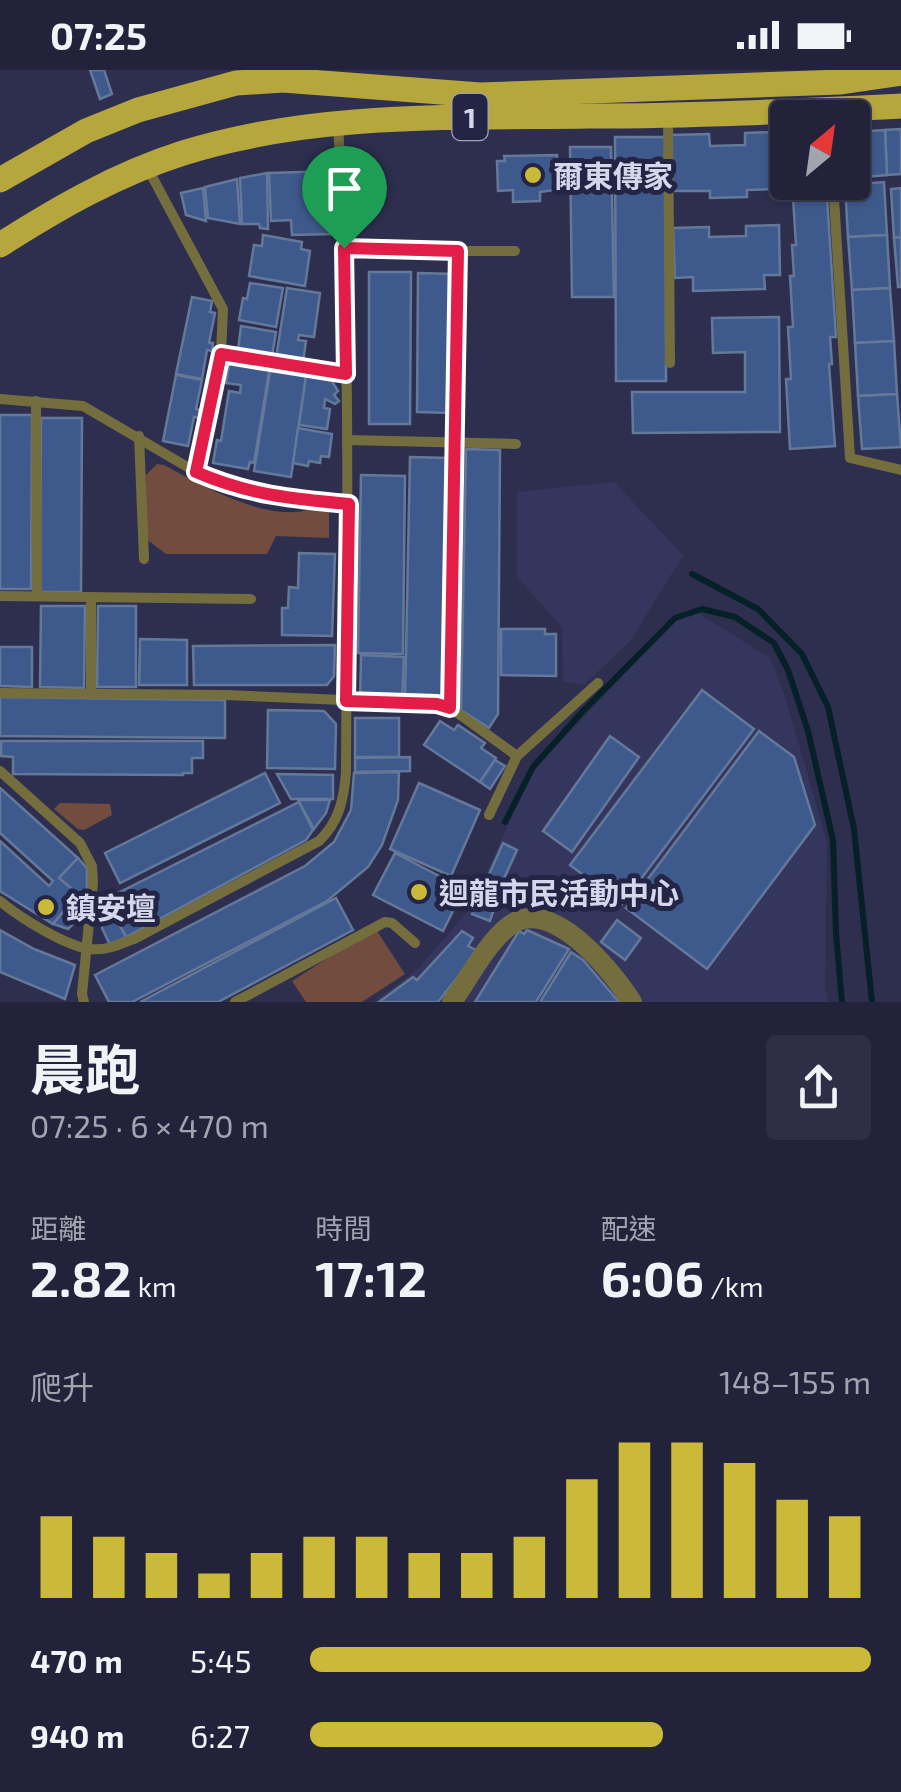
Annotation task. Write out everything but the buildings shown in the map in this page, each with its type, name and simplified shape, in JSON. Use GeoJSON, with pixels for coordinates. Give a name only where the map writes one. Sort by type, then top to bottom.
{"type":"FeatureCollection","features":[{"type":"Feature","properties":{"kind":"main road","name":"1"},"geometry":{"type":"LineString","coordinates":[[0,180],[86,130],[138,110],[236,84],[330,77],[386,79],[480,96],[822,83],[901,74]]}},
{"type":"Feature","properties":{"kind":"main road"},"geometry":{"type":"LineString","coordinates":[[330,77],[338,123]]}},
{"type":"Feature","properties":{"kind":"main road","name":"1"},"geometry":{"type":"LineString","coordinates":[[870,109],[901,106]]}},
{"type":"Feature","properties":{"kind":"main road","name":"1"},"geometry":{"type":"LineString","coordinates":[[0,245],[54,210],[146,166],[204,148],[338,123],[417,118],[770,115]]}},
{"type":"Feature","properties":{"kind":"street"},"geometry":{"type":"LineString","coordinates":[[452,1002],[511,924],[531,918],[553,923],[598,956],[632,1002]]}},
{"type":"Feature","properties":{"kind":"lane"},"geometry":{"type":"LineString","coordinates":[[668,116],[670,363]]}},
{"type":"Feature","properties":{"kind":"lane"},"geometry":{"type":"LineString","coordinates":[[0,901],[44,929],[87,949],[110,948],[136,938],[318,841],[339,813],[346,772],[349,504],[338,123]]}},
{"type":"Feature","properties":{"kind":"lane"},"geometry":{"type":"LineString","coordinates":[[146,166],[222,308],[221,354],[196,472]]}},
{"type":"Feature","properties":{"kind":"lane"},"geometry":{"type":"LineString","coordinates":[[835,200],[850,458],[901,470]]}},
{"type":"Feature","properties":{"kind":"lane"},"geometry":{"type":"LineString","coordinates":[[344,248],[515,251]]}},
{"type":"Feature","properties":{"kind":"lane"},"geometry":{"type":"LineString","coordinates":[[450,708],[458,251]]}},
{"type":"Feature","properties":{"kind":"lane"},"geometry":{"type":"LineString","coordinates":[[221,354],[346,374]]}},
{"type":"Feature","properties":{"kind":"lane"},"geometry":{"type":"LineString","coordinates":[[0,398],[83,406],[196,472],[232,488],[267,496],[349,504]]}},
{"type":"Feature","properties":{"kind":"lane"},"geometry":{"type":"LineString","coordinates":[[36,401],[36,596]]}},
{"type":"Feature","properties":{"kind":"lane"},"geometry":{"type":"LineString","coordinates":[[138,436],[144,559]]}},
{"type":"Feature","properties":{"kind":"lane"},"geometry":{"type":"LineString","coordinates":[[348,440],[516,444]]}},
{"type":"Feature","properties":{"kind":"lane"},"geometry":{"type":"LineString","coordinates":[[0,596],[251,598]]}},
{"type":"Feature","properties":{"kind":"lane"},"geometry":{"type":"LineString","coordinates":[[90,597],[91,692]]}},
{"type":"Feature","properties":{"kind":"lane"},"geometry":{"type":"LineString","coordinates":[[488,816],[517,756],[598,683]]}},
{"type":"Feature","properties":{"kind":"lane"},"geometry":{"type":"LineString","coordinates":[[0,693],[91,692],[437,704],[450,708],[517,756]]}},
{"type":"Feature","properties":{"kind":"lane"},"geometry":{"type":"LineString","coordinates":[[0,770],[86,850],[93,882],[84,1002]]}},
{"type":"Feature","properties":{"kind":"lane"},"geometry":{"type":"LineString","coordinates":[[235,1002],[385,922],[392,923],[415,942]]}},
{"type":"Feature","properties":{"kind":"shaded area"},"geometry":{"type":"Polygon","coordinates":[[[157,464],[262,509],[302,511],[319,505],[329,512],[329,538],[276,536],[267,554],[166,554],[146,539],[146,475],[157,464]]]}},
{"type":"Feature","properties":{"kind":"shaded area"},"geometry":{"type":"Polygon","coordinates":[[[614,482],[683,555],[631,640],[584,685],[563,681],[562,627],[517,577],[517,492],[614,482]]]}},
{"type":"Feature","properties":{"kind":"shaded area"},"geometry":{"type":"Polygon","coordinates":[[[698,613],[770,658],[784,693],[827,842],[828,1002],[373,1002],[417,970],[468,911],[535,768],[677,620],[698,613]]]}},
{"type":"Feature","properties":{"kind":"shaded area"},"geometry":{"type":"Polygon","coordinates":[[[60,803],[110,804],[112,815],[84,830],[78,829],[54,809],[60,803]]]}},
{"type":"Feature","properties":{"kind":"shaded area"},"geometry":{"type":"Polygon","coordinates":[[[375,928],[405,974],[362,1002],[306,1002],[292,981],[375,928]]]}},
{"type":"Feature","properties":{"kind":"waterway"},"geometry":{"type":"LineString","coordinates":[[692,574],[758,609],[802,654],[828,707],[854,829],[872,1002]]}},
{"type":"Feature","properties":{"kind":"waterway"},"geometry":{"type":"LineString","coordinates":[[505,822],[533,767],[675,618],[702,609],[735,617],[774,643],[788,670],[808,731],[833,840],[842,1002]]}},
{"type":"Feature","properties":{"kind":"place","name":"爾東傳家"},"geometry":{"type":"Point","coordinates":[533,175]}},
{"type":"Feature","properties":{"kind":"place","name":"迴龍市民活動中心"},"geometry":{"type":"Point","coordinates":[419,892]}},
{"type":"Feature","properties":{"kind":"place","name":"鎮安壇"},"geometry":{"type":"Point","coordinates":[46,907]}},
{"type":"Feature","properties":{"kind":"route"},"geometry":{"type":"LineString","coordinates":[[344,248],[458,251],[450,708],[437,704],[346,701],[349,504],[267,496],[232,488],[196,472],[221,354],[346,374],[344,248]]}}]}
